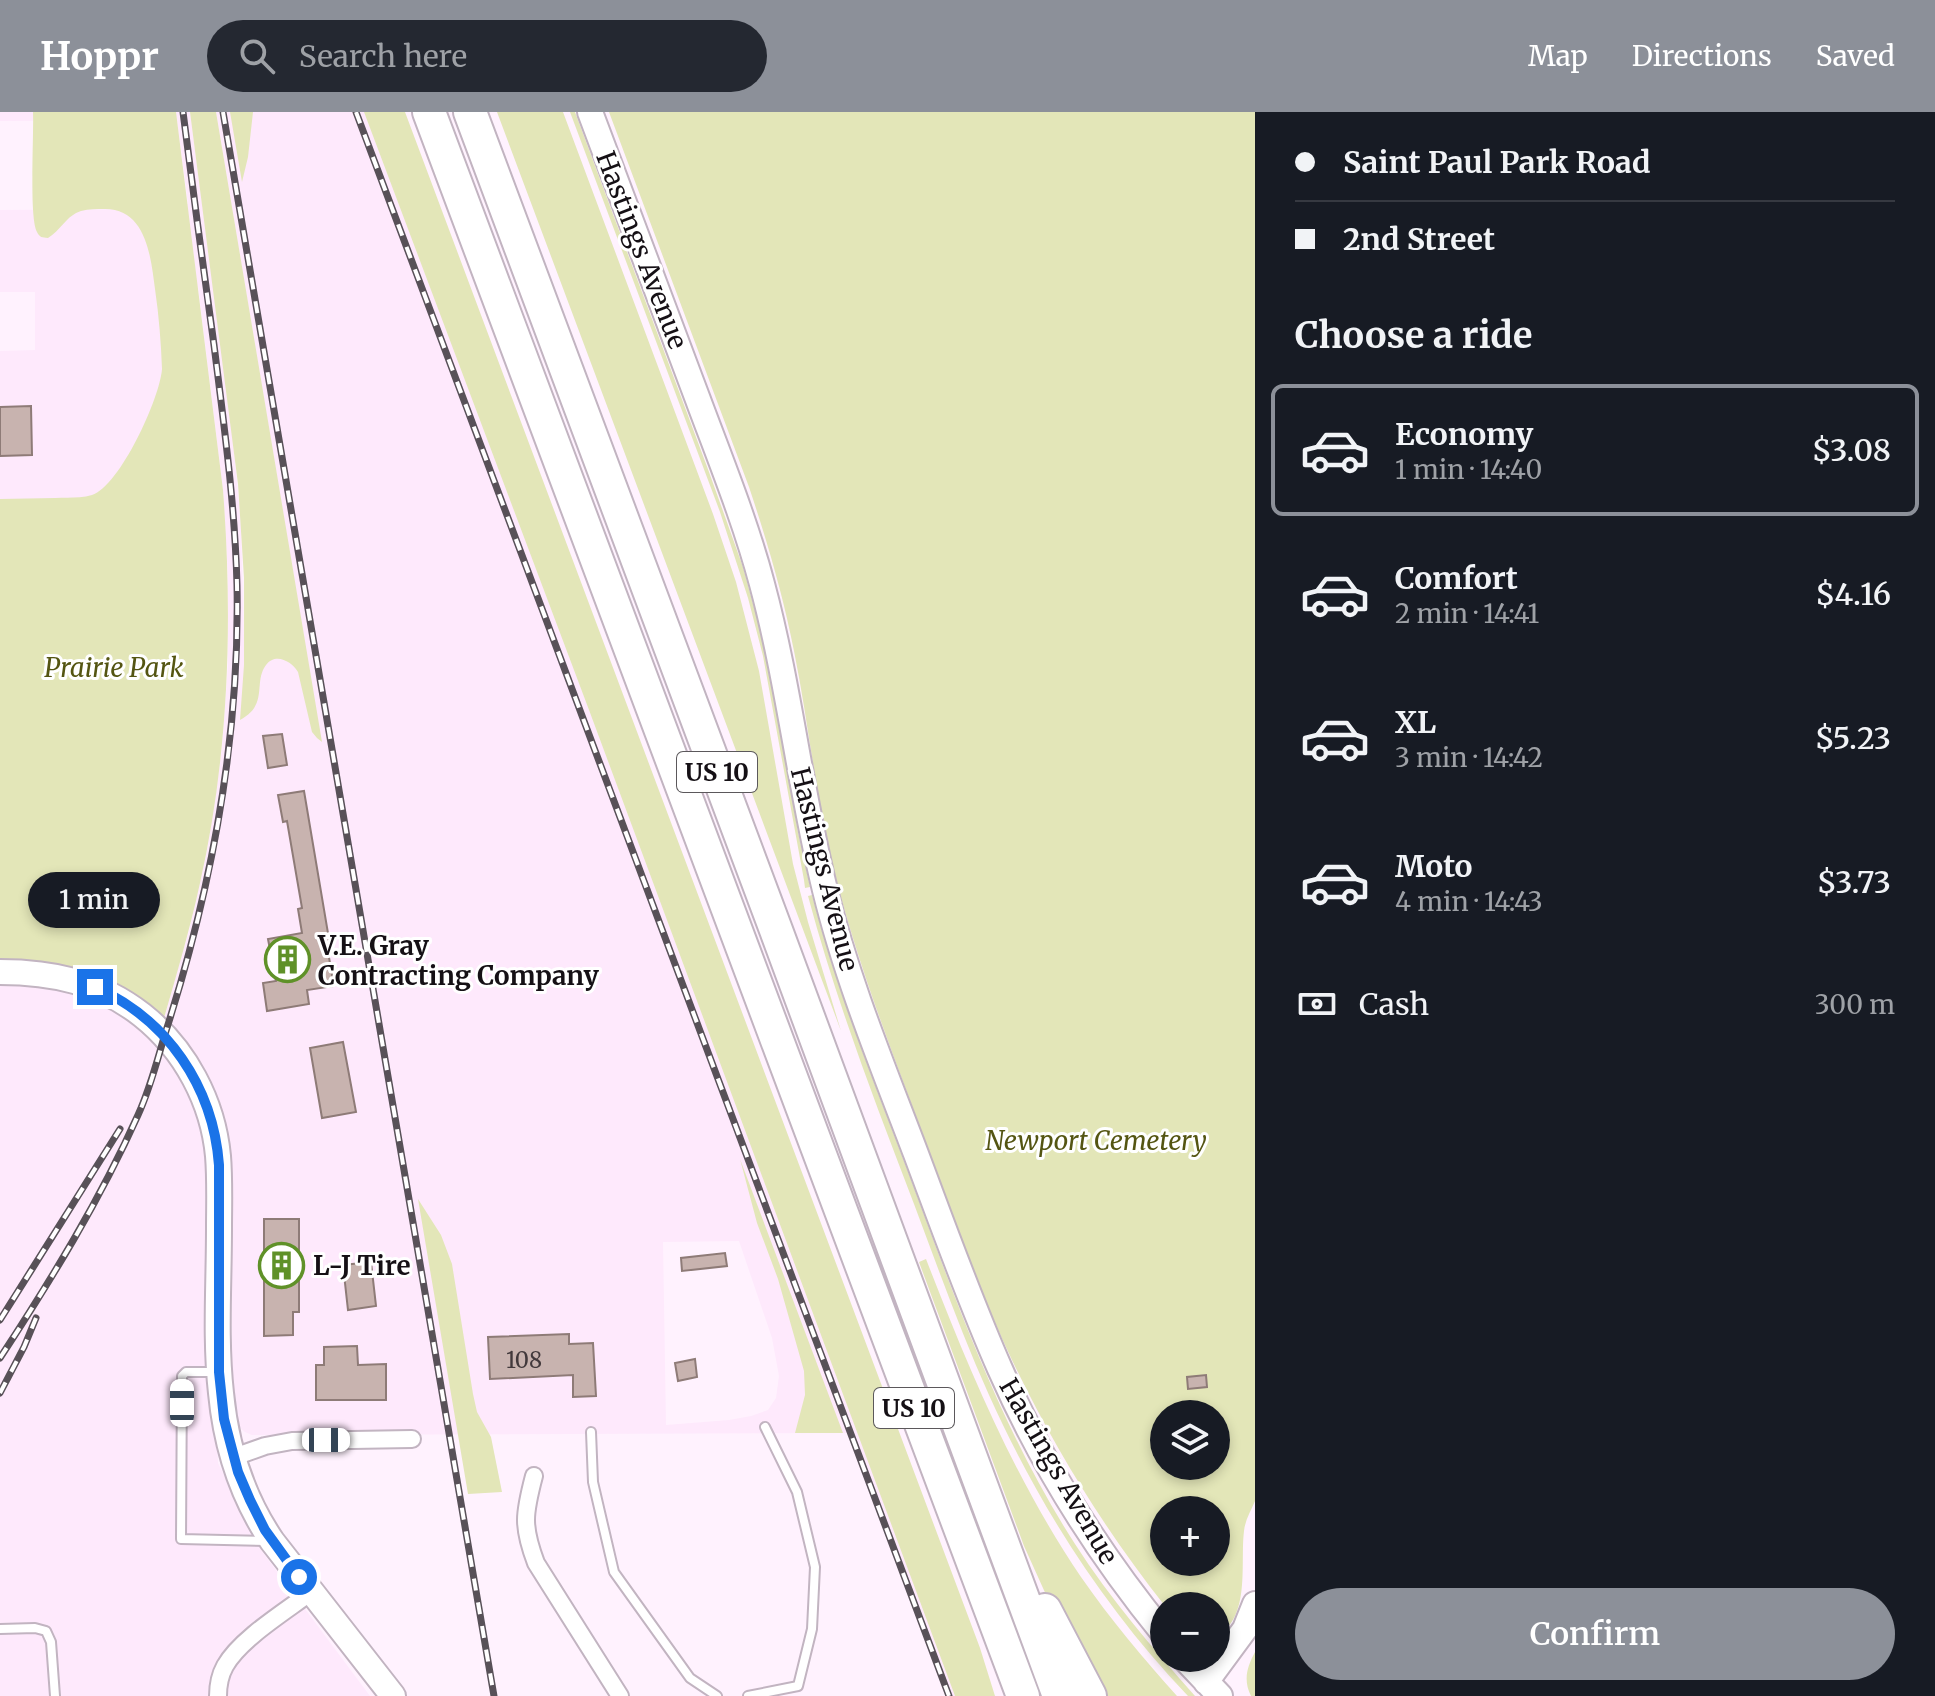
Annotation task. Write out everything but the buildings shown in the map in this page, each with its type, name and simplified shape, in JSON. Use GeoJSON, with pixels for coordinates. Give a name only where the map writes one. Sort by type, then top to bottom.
{"type":"FeatureCollection","features":[{"type":"Feature","properties":{"kind":"highway","name":"US 10"},"geometry":{"type":"LineString","coordinates":[[429,112],[1023,1696]]}},
{"type":"Feature","properties":{"kind":"highway","name":"US 10"},"geometry":{"type":"LineString","coordinates":[[470,112],[1059,1696]]}},
{"type":"Feature","properties":{"kind":"highway"},"geometry":{"type":"LineString","coordinates":[[806,1120],[859,1295],[945,1524],[1002,1696]]}},
{"type":"Feature","properties":{"kind":"highway"},"geometry":{"type":"LineString","coordinates":[[963,1433],[983,1458],[1036,1590],[1090,1696]]}},
{"type":"Feature","properties":{"kind":"street","name":"Hastings Avenue"},"geometry":{"type":"LineString","coordinates":[[590,112],[748,538],[777,644],[810,825],[832,916],[852,981],[913,1146],[978,1316],[1025,1422],[1087,1530],[1150,1616]]}},
{"type":"Feature","properties":{"kind":"street"},"geometry":{"type":"LineString","coordinates":[[0,972],[46,974],[84,983],[131,1007],[165,1036],[200,1089],[210,1114],[217,1149],[219,1372],[224,1419],[238,1472],[272,1541],[393,1696]]}},
{"type":"Feature","properties":{"kind":"street"},"geometry":{"type":"LineString","coordinates":[[234,1457],[292,1441],[412,1439]]}},
{"type":"Feature","properties":{"kind":"street"},"geometry":{"type":"LineString","coordinates":[[534,1476],[525,1517],[527,1539],[536,1563],[620,1696]]}},
{"type":"Feature","properties":{"kind":"street"},"geometry":{"type":"LineString","coordinates":[[218,1696],[220,1678],[232,1656],[311,1592]]}},
{"type":"Feature","properties":{"kind":"street"},"geometry":{"type":"LineString","coordinates":[[1197,1672],[1213,1689],[1255,1604]]}},
{"type":"Feature","properties":{"kind":"lane"},"geometry":{"type":"LineString","coordinates":[[219,1372],[186,1372],[182,1376],[181,1539],[272,1541]]}},
{"type":"Feature","properties":{"kind":"lane"},"geometry":{"type":"LineString","coordinates":[[748,1696],[798,1686],[812,1629],[815,1567],[797,1492],[765,1427]]}},
{"type":"Feature","properties":{"kind":"lane"},"geometry":{"type":"LineString","coordinates":[[591,1432],[593,1482],[614,1572],[690,1678],[717,1696]]}},
{"type":"Feature","properties":{"kind":"lane"},"geometry":{"type":"LineString","coordinates":[[0,1629],[35,1628],[46,1631],[51,1642],[55,1696]]}},
{"type":"Feature","properties":{"kind":"shaded area"},"geometry":{"type":"Polygon","coordinates":[[[0,112],[190,112],[233,440],[241,527],[244,644],[305,643],[216,112],[364,112],[955,1696],[949,1696],[850,1433],[252,1435],[240,1428],[234,1404],[232,1369],[228,1137],[218,1100],[205,1072],[182,1037],[164,1018],[190,927],[207,851],[222,749],[228,664],[228,574],[223,490],[198,286],[106,552],[0,554],[0,351],[35,350],[35,292],[0,292],[0,210],[149,209],[188,204],[177,120],[0,121],[0,112]],[[739,1241],[663,1242],[666,1425],[729,1420],[768,1410],[776,1398],[779,1376],[772,1338],[739,1241]]]}},
{"type":"Feature","properties":{"kind":"shaded area"},"geometry":{"type":"Polygon","coordinates":[[[0,984],[53,988],[108,1008],[150,1039],[170,1062],[187,1092],[199,1122],[205,1153],[206,1363],[218,1463],[261,1550],[370,1696],[0,1696],[0,984]]]}},
{"type":"Feature","properties":{"kind":"green space","name":"Prairie Park"},"geometry":{"type":"Polygon","coordinates":[[[33,112],[176,112],[223,490],[228,638],[223,737],[210,834],[192,917],[164,1018],[128,991],[88,973],[45,962],[0,959],[0,499],[83,497],[103,488],[137,440],[154,400],[162,369],[151,264],[144,238],[130,217],[119,211],[87,210],[72,216],[48,238],[37,232],[32,194],[33,112]]]}},
{"type":"Feature","properties":{"kind":"green space"},"geometry":{"type":"Polygon","coordinates":[[[190,112],[216,112],[322,742],[312,732],[298,672],[284,660],[274,659],[266,665],[258,700],[249,714],[240,720],[244,665],[244,578],[238,484],[190,112]]]}},
{"type":"Feature","properties":{"kind":"green space"},"geometry":{"type":"Polygon","coordinates":[[[230,112],[253,112],[242,182],[230,112]]]}},
{"type":"Feature","properties":{"kind":"green space"},"geometry":{"type":"Polygon","coordinates":[[[364,112],[405,112],[980,1648],[995,1696],[955,1696],[364,112]]]}},
{"type":"Feature","properties":{"kind":"green space"},"geometry":{"type":"Polygon","coordinates":[[[497,112],[563,112],[736,582],[759,671],[793,864],[841,1031],[497,112]]]}},
{"type":"Feature","properties":{"kind":"green space"},"geometry":{"type":"Polygon","coordinates":[[[570,112],[575,112],[743,567],[767,655],[810,887],[805,888],[763,656],[748,598],[720,512],[570,112]]]}},
{"type":"Feature","properties":{"kind":"green space","name":"Newport Cemetery"},"geometry":{"type":"Polygon","coordinates":[[[609,112],[1255,112],[1255,1501],[1245,1527],[1242,1589],[1230,1624],[1230,1592],[1155,1592],[1082,1488],[1045,1425],[987,1305],[885,1033],[850,929],[825,833],[790,630],[749,487],[609,112]]]}},
{"type":"Feature","properties":{"kind":"green space"},"geometry":{"type":"Polygon","coordinates":[[[812,895],[856,1034],[961,1314],[1002,1408],[1048,1500],[1102,1584],[1150,1643],[1150,1654],[1101,1591],[1052,1516],[1008,1436],[979,1372],[871,1089],[808,896],[812,895]]]}},
{"type":"Feature","properties":{"kind":"green space"},"geometry":{"type":"Polygon","coordinates":[[[740,1159],[843,1433],[795,1433],[805,1395],[804,1371],[740,1159]]]}},
{"type":"Feature","properties":{"kind":"green space"},"geometry":{"type":"Polygon","coordinates":[[[418,1199],[441,1235],[452,1264],[473,1394],[477,1412],[491,1437],[502,1492],[468,1494],[418,1199]]]}},
{"type":"Feature","properties":{"kind":"green space"},"geometry":{"type":"Polygon","coordinates":[[[926,1259],[994,1422],[1057,1539],[1092,1593],[1150,1665],[1150,1672],[1156,1672],[1177,1696],[1097,1696],[1066,1639],[1024,1546],[919,1262],[926,1259]]]}},
{"type":"Feature","properties":{"kind":"green space"},"geometry":{"type":"Polygon","coordinates":[[[1255,1652],[1255,1696],[1251,1696],[1247,1674],[1255,1652]]]}},
{"type":"Feature","properties":{"kind":"green space"},"geometry":{"type":"Polygon","coordinates":[[[1166,1672],[1175,1672],[1195,1696],[1188,1696],[1166,1672]]]}},
{"type":"Feature","properties":{"kind":"railway"},"geometry":{"type":"LineString","coordinates":[[0,1358],[91,1209],[142,1105],[182,979],[220,812],[234,700],[236,555],[225,435],[183,112]]}},
{"type":"Feature","properties":{"kind":"railway"},"geometry":{"type":"LineString","coordinates":[[223,112],[494,1696]]}},
{"type":"Feature","properties":{"kind":"railway"},"geometry":{"type":"LineString","coordinates":[[356,112],[949,1696]]}},
{"type":"Feature","properties":{"kind":"railway"},"geometry":{"type":"LineString","coordinates":[[0,1320],[120,1129]]}},
{"type":"Feature","properties":{"kind":"railway"},"geometry":{"type":"LineString","coordinates":[[0,1393],[36,1318]]}},
{"type":"Feature","properties":{"kind":"place","name":"V.E. Gray Contracting Company"},"geometry":{"type":"Point","coordinates":[287,960]}},
{"type":"Feature","properties":{"kind":"place","name":"L-J Tire"},"geometry":{"type":"Point","coordinates":[282,1265]}},
{"type":"Feature","properties":{"kind":"route"},"geometry":{"type":"LineString","coordinates":[[95,987],[131,1007],[165,1036],[190,1070],[210,1114],[219,1165],[219,1372],[224,1419],[238,1472],[250,1500],[272,1541],[299,1577]]}}]}
